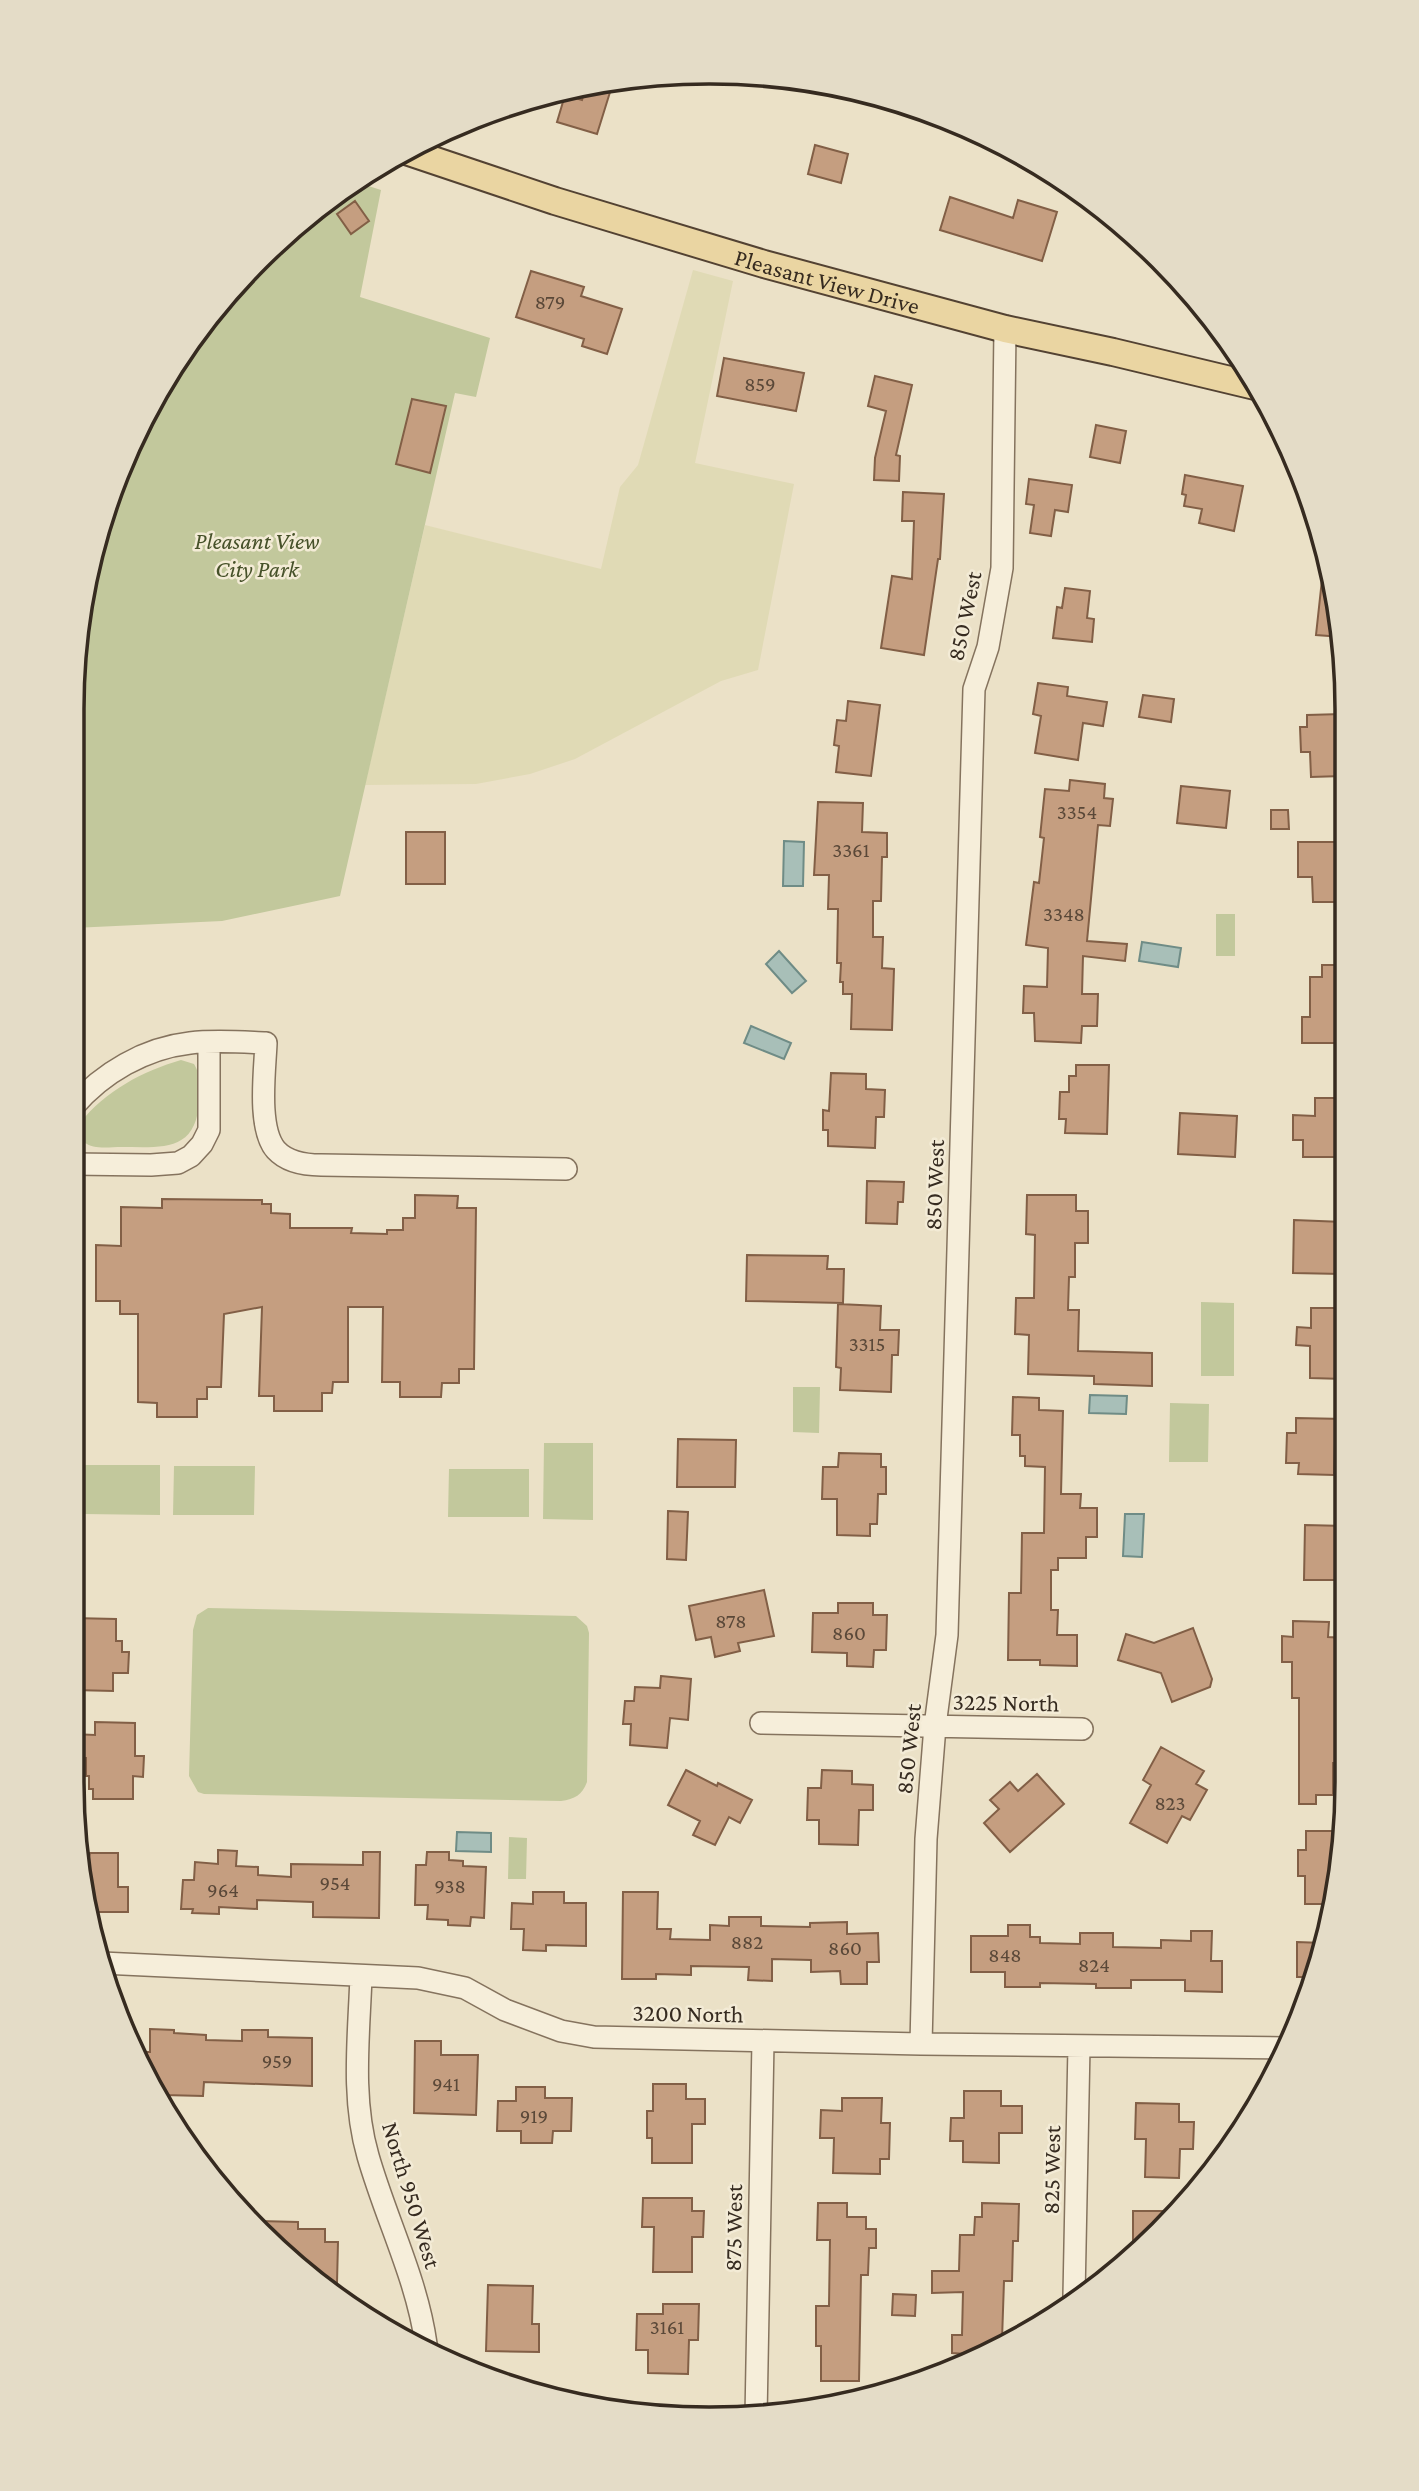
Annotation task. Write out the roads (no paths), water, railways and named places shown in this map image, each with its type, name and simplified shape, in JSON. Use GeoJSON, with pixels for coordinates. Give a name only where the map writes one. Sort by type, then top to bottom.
{"type":"FeatureCollection","features":[{"type":"Feature","properties":{"kind":"main road","name":"Pleasant View Drive"},"geometry":{"type":"LineString","coordinates":[[420,156],[555,201],[751,261],[1005,329],[1242,381]]}},
{"type":"Feature","properties":{"kind":"street","name":"850 West"},"geometry":{"type":"LineString","coordinates":[[921,2044],[926,1839],[947,1623],[974,690],[988,646],[1002,568],[1005,329]]}},
{"type":"Feature","properties":{"kind":"street"},"geometry":{"type":"LineString","coordinates":[[84,1097],[107,1075],[147,1053],[190,1042],[266,1043],[267,1134],[276,1150],[290,1159],[306,1165],[566,1169]]}},
{"type":"Feature","properties":{"kind":"street"},"geometry":{"type":"LineString","coordinates":[[84,1164],[178,1163],[191,1156],[202,1144],[209,1130],[209,1042]]}},
{"type":"Feature","properties":{"kind":"street","name":"3225 North"},"geometry":{"type":"LineString","coordinates":[[761,1723],[1082,1729]]}},
{"type":"Feature","properties":{"kind":"street","name":"3200 North"},"geometry":{"type":"LineString","coordinates":[[111,1963],[418,1978],[466,1988],[505,2010],[561,2031],[594,2037],[1275,2048]]}},
{"type":"Feature","properties":{"kind":"street","name":"North 950 West"},"geometry":{"type":"LineString","coordinates":[[361,1976],[358,2105],[368,2155],[421,2312],[425,2338]]}},
{"type":"Feature","properties":{"kind":"street","name":"875 West"},"geometry":{"type":"LineString","coordinates":[[756,2405],[763,2041]]}},
{"type":"Feature","properties":{"kind":"street","name":"825 West"},"geometry":{"type":"LineString","coordinates":[[1074,2290],[1079,2046]]}},
{"type":"Feature","properties":{"kind":"water"},"geometry":{"type":"Polygon","coordinates":[[[784,841],[804,842],[803,886],[783,886],[784,841]]]}},
{"type":"Feature","properties":{"kind":"water"},"geometry":{"type":"Polygon","coordinates":[[[1142,942],[1181,948],[1178,967],[1139,961],[1142,942]]]}},
{"type":"Feature","properties":{"kind":"water"},"geometry":{"type":"Polygon","coordinates":[[[779,951],[806,981],[792,993],[766,964],[779,951]]]}},
{"type":"Feature","properties":{"kind":"water"},"geometry":{"type":"Polygon","coordinates":[[[751,1026],[791,1043],[784,1059],[744,1043],[751,1026]]]}},
{"type":"Feature","properties":{"kind":"water"},"geometry":{"type":"Polygon","coordinates":[[[1090,1395],[1127,1396],[1126,1414],[1089,1413],[1090,1395]]]}},
{"type":"Feature","properties":{"kind":"water"},"geometry":{"type":"Polygon","coordinates":[[[1125,1514],[1144,1514],[1142,1557],[1123,1556],[1125,1514]]]}},
{"type":"Feature","properties":{"kind":"water"},"geometry":{"type":"Polygon","coordinates":[[[457,1832],[491,1833],[491,1852],[456,1851],[457,1832]]]}},
{"type":"Feature","properties":{"kind":"park label","name":"Pleasant View City Park"},"geometry":{"type":"Point","coordinates":[257,554]}}]}
